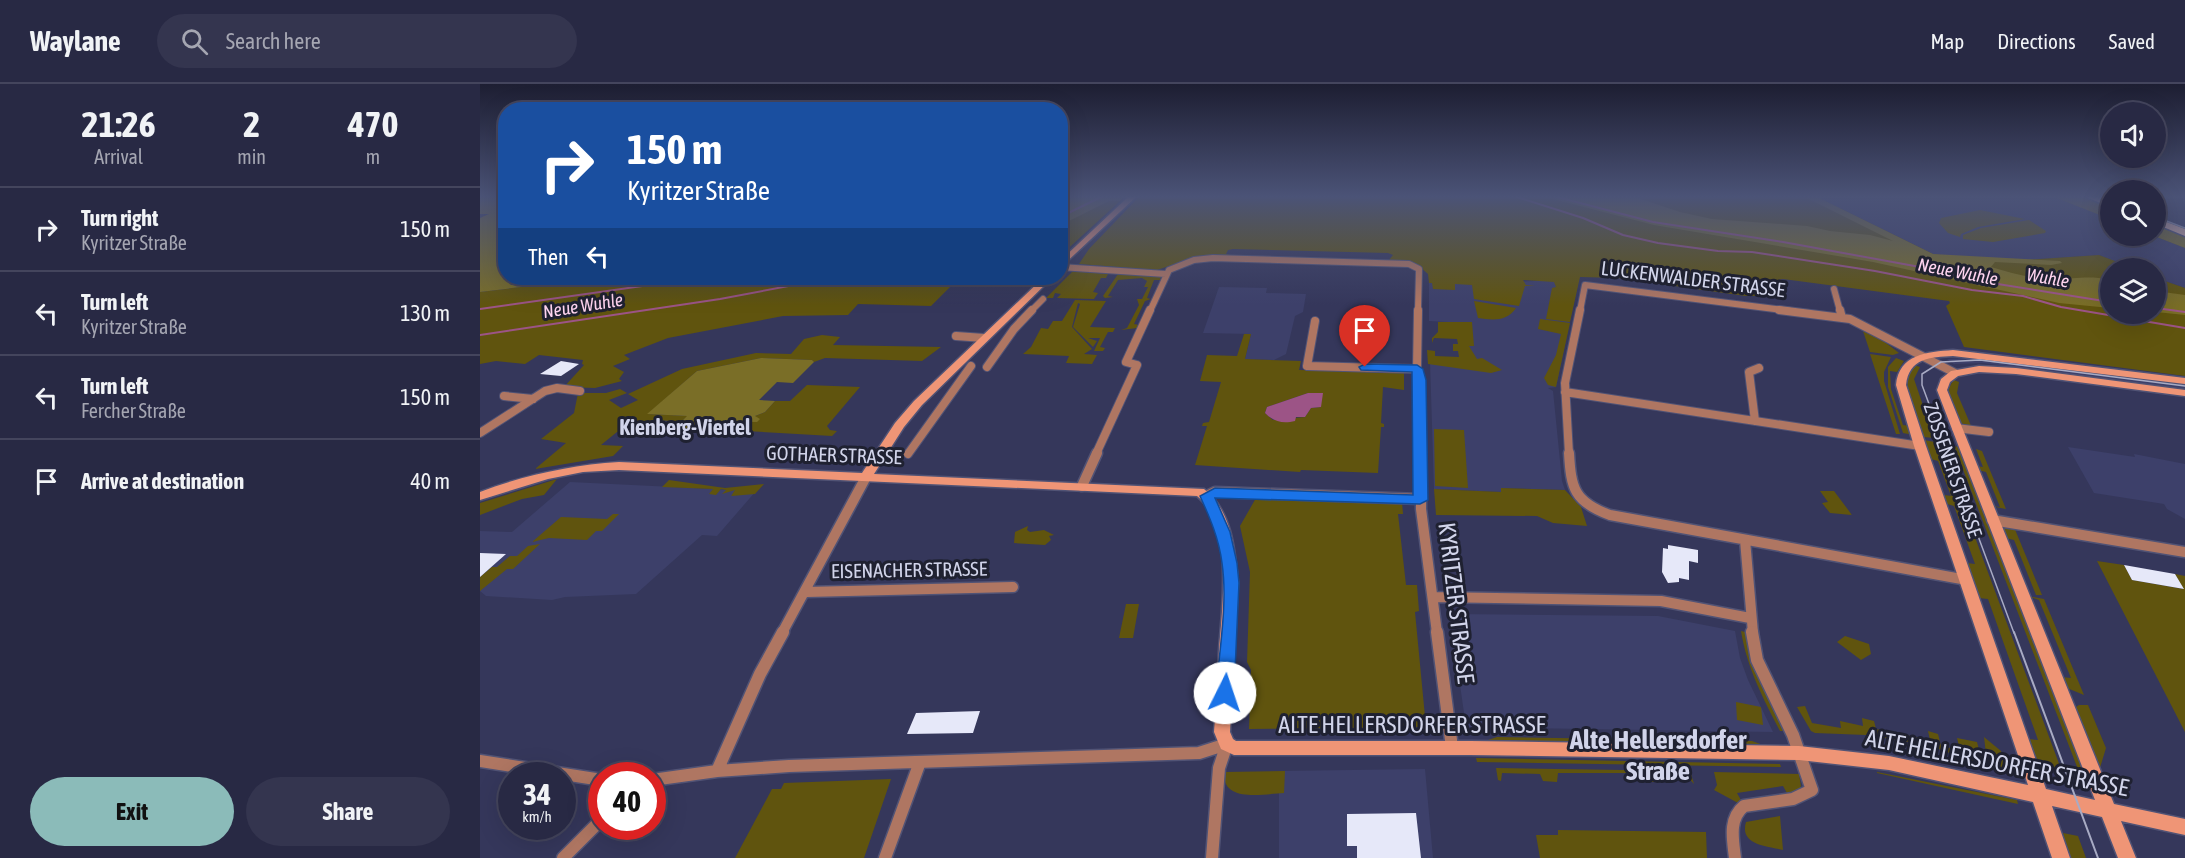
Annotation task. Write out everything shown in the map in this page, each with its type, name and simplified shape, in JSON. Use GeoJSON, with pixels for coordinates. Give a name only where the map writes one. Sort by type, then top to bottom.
{"type":"FeatureCollection","features":[{"type":"Feature","properties":{"kind":"street"},"geometry":{"type":"LineString","coordinates":[[1068,258],[1094,233]]}},
{"type":"Feature","properties":{"kind":"street","name":"KYRITZER STRASSE"},"geometry":{"type":"LineString","coordinates":[[1068,267],[1166,274],[1175,267],[1203,259],[1391,263],[1415,266],[1420,273],[1417,369],[1420,380],[1420,500],[1452,748]]}},
{"type":"Feature","properties":{"kind":"street"},"geometry":{"type":"LineString","coordinates":[[1082,486],[1137,365],[1126,362],[1166,274]]}},
{"type":"Feature","properties":{"kind":"street","name":"EISENACHER STRASSE"},"geometry":{"type":"LineString","coordinates":[[717,771],[760,674],[866,477],[907,416],[1041,285]]}},
{"type":"Feature","properties":{"kind":"street","name":"LUCKENWALDER STRASSE"},"geometry":{"type":"LineString","coordinates":[[1955,373],[1875,331],[1842,318],[1585,285],[1565,392],[1571,483],[1577,495],[1586,504],[1618,517],[1967,580]]}},
{"type":"Feature","properties":{"kind":"street"},"geometry":{"type":"LineString","coordinates":[[1834,289],[1842,318]]}},
{"type":"Feature","properties":{"kind":"street"},"geometry":{"type":"LineString","coordinates":[[987,367],[1014,328],[1043,299]]}},
{"type":"Feature","properties":{"kind":"street"},"geometry":{"type":"LineString","coordinates":[[1315,321],[1306,366],[1417,369]]}},
{"type":"Feature","properties":{"kind":"street"},"geometry":{"type":"LineString","coordinates":[[956,336],[984,338]]}},
{"type":"Feature","properties":{"kind":"street"},"geometry":{"type":"LineString","coordinates":[[1922,357],[1965,354],[2185,381]]}},
{"type":"Feature","properties":{"kind":"street","name":"ZOSSENER STRASSE"},"geometry":{"type":"LineString","coordinates":[[1922,357],[1903,368],[1900,385],[2061,858]]}},
{"type":"Feature","properties":{"kind":"street"},"geometry":{"type":"LineString","coordinates":[[908,454],[971,366]]}},
{"type":"Feature","properties":{"kind":"street"},"geometry":{"type":"LineString","coordinates":[[1755,421],[1749,372],[1759,368]]}},
{"type":"Feature","properties":{"kind":"street"},"geometry":{"type":"LineString","coordinates":[[1955,373],[1971,370],[2006,370],[2185,393]]}},
{"type":"Feature","properties":{"kind":"street","name":"ZOSSENER STRASSE"},"geometry":{"type":"LineString","coordinates":[[1955,373],[1945,381],[1942,390],[2127,858]]}},
{"type":"Feature","properties":{"kind":"street"},"geometry":{"type":"LineString","coordinates":[[480,434],[551,389],[580,390]]}},
{"type":"Feature","properties":{"kind":"street"},"geometry":{"type":"LineString","coordinates":[[1565,392],[1920,446]]}},
{"type":"Feature","properties":{"kind":"street"},"geometry":{"type":"LineString","coordinates":[[504,396],[533,399]]}},
{"type":"Feature","properties":{"kind":"street","name":"ZOSSENER STRASSE"},"geometry":{"type":"LineString","coordinates":[[1956,428],[1989,432]]}},
{"type":"Feature","properties":{"kind":"street","name":"GOTHAER STRASSE"},"geometry":{"type":"LineString","coordinates":[[480,496],[526,480],[602,466],[1188,491],[1207,496]]}},
{"type":"Feature","properties":{"kind":"street","name":"KYRITZER STRASSE"},"geometry":{"type":"LineString","coordinates":[[1207,496],[1215,492],[1420,500]]}},
{"type":"Feature","properties":{"kind":"street"},"geometry":{"type":"LineString","coordinates":[[1207,496],[1223,532],[1230,563],[1230,605],[1222,732],[1227,744],[1219,768],[1212,858]]}},
{"type":"Feature","properties":{"kind":"street"},"geometry":{"type":"LineString","coordinates":[[1992,520],[2185,552]]}},
{"type":"Feature","properties":{"kind":"street"},"geometry":{"type":"LineString","coordinates":[[1735,858],[1733,816],[1737,810],[1744,806],[1793,799],[1812,790],[1799,753],[1757,660],[1750,618],[1745,540]]}},
{"type":"Feature","properties":{"kind":"street","name":"EISENACHER STRASSE"},"geometry":{"type":"LineString","coordinates":[[806,592],[1013,587]]}},
{"type":"Feature","properties":{"kind":"street"},"geometry":{"type":"LineString","coordinates":[[1434,597],[1661,601],[1750,618]]}},
{"type":"Feature","properties":{"kind":"street","name":"ALTE HELLERSDORFER STRASSE"},"geometry":{"type":"LineString","coordinates":[[666,778],[717,771],[1199,753],[1227,744],[1245,750],[1452,748],[1799,753],[1889,763],[2185,826]]}},
{"type":"Feature","properties":{"kind":"street"},"geometry":{"type":"LineString","coordinates":[[480,761],[588,778]]}},
{"type":"Feature","properties":{"kind":"street"},"geometry":{"type":"LineString","coordinates":[[885,858],[920,762]]}},
{"type":"Feature","properties":{"kind":"street"},"geometry":{"type":"LineString","coordinates":[[563,858],[588,833]]}},
{"type":"Feature","properties":{"kind":"shaded area"},"geometry":{"type":"Polygon","coordinates":[[[480,233],[498,233],[498,285],[538,285],[480,292],[480,233]]]}},
{"type":"Feature","properties":{"kind":"shaded area"},"geometry":{"type":"Polygon","coordinates":[[[1068,233],[1085,233],[1068,249],[1068,233]]]}},
{"type":"Feature","properties":{"kind":"shaded area"},"geometry":{"type":"Polygon","coordinates":[[[1104,233],[1891,233],[1933,254],[1995,262],[2099,255],[2107,258],[2100,258],[2100,324],[2166,324],[2166,281],[2185,288],[2185,376],[1964,347],[1946,306],[1950,303],[1949,301],[1783,279],[1765,282],[1766,296],[1746,296],[1618,278],[1580,277],[1570,322],[1546,319],[1552,288],[1556,287],[1554,282],[1523,280],[1526,285],[1535,286],[1525,286],[1519,306],[1474,299],[1472,285],[1455,284],[1455,290],[1433,289],[1432,283],[1429,283],[1428,274],[1419,266],[1389,260],[1393,255],[1388,253],[1233,249],[1228,250],[1226,254],[1230,255],[1228,256],[1178,263],[1157,270],[1079,264],[1104,233]]]}},
{"type":"Feature","properties":{"kind":"shaded area"},"geometry":{"type":"Polygon","coordinates":[[[1702,233],[1851,233],[1893,241],[1877,233],[1891,233],[1933,254],[2060,261],[2062,263],[2051,265],[1995,262],[1991,267],[2014,273],[2039,278],[2100,279],[2100,307],[2059,303],[1873,262],[1702,233]]]}},
{"type":"Feature","properties":{"kind":"shaded area"},"geometry":{"type":"Polygon","coordinates":[[[1891,233],[2100,233],[2100,246],[2166,246],[2166,241],[2185,248],[2185,288],[2166,281],[2166,258],[2107,258],[2099,255],[1995,262],[1933,254],[1891,233]]]}},
{"type":"Feature","properties":{"kind":"shaded area"},"geometry":{"type":"Polygon","coordinates":[[[1948,233],[1963,233],[1960,237],[1948,233]]]}},
{"type":"Feature","properties":{"kind":"shaded area"},"geometry":{"type":"Polygon","coordinates":[[[2044,233],[1993,242],[1963,239],[1963,235],[2044,233]]]}},
{"type":"Feature","properties":{"kind":"shaded area"},"geometry":{"type":"Polygon","coordinates":[[[2166,233],[2185,236],[2185,248],[2166,241],[2166,233]]]}},
{"type":"Feature","properties":{"kind":"shaded area"},"geometry":{"type":"Polygon","coordinates":[[[1073,271],[1108,274],[1106,278],[1101,278],[1093,292],[1098,293],[1094,299],[1057,298],[1061,294],[1055,293],[1053,298],[1046,298],[1059,285],[1068,285],[1068,276],[1073,271]]]}},
{"type":"Feature","properties":{"kind":"shaded area"},"geometry":{"type":"Polygon","coordinates":[[[1118,274],[1161,277],[1160,280],[1154,280],[1147,298],[1151,299],[1145,301],[1134,324],[1139,325],[1137,328],[1121,330],[1127,328],[1139,305],[1137,299],[1142,299],[1148,287],[1144,287],[1147,281],[1142,278],[1118,280],[1108,296],[1113,297],[1105,298],[1103,296],[1118,274]]]}},
{"type":"Feature","properties":{"kind":"shaded area"},"geometry":{"type":"Polygon","coordinates":[[[1579,279],[1556,387],[1548,388],[1553,391],[1562,481],[1565,490],[1501,488],[1501,492],[1434,489],[1430,361],[1459,364],[1466,323],[1429,321],[1429,283],[1469,284],[1579,279]]]}},
{"type":"Feature","properties":{"kind":"shaded area"},"geometry":{"type":"Polygon","coordinates":[[[538,285],[952,285],[931,306],[858,304],[848,315],[783,316],[668,338],[624,355],[630,359],[613,366],[624,372],[619,379],[622,381],[595,388],[564,387],[584,365],[583,360],[539,355],[525,364],[496,361],[480,364],[480,292],[538,285]]]}},
{"type":"Feature","properties":{"kind":"shaded area"},"geometry":{"type":"Polygon","coordinates":[[[1219,287],[1267,288],[1266,293],[1306,294],[1303,312],[1295,316],[1286,354],[1274,360],[1245,359],[1251,334],[1203,333],[1219,287]]]}},
{"type":"Feature","properties":{"kind":"shaded area"},"geometry":{"type":"Polygon","coordinates":[[[2166,292],[2185,295],[2185,315],[2166,313],[2166,292]]]}},
{"type":"Feature","properties":{"kind":"shaded area"},"geometry":{"type":"Polygon","coordinates":[[[1075,300],[1106,301],[1090,327],[1115,328],[1113,332],[1108,332],[1100,347],[1105,348],[1103,351],[1094,351],[1100,338],[1088,338],[1097,341],[1093,347],[1073,327],[1080,304],[1078,303],[1072,327],[1092,349],[1084,354],[1097,355],[1092,364],[1066,363],[1069,356],[1023,354],[1031,347],[1041,328],[1048,329],[1053,321],[1062,321],[1075,300]]]}},
{"type":"Feature","properties":{"kind":"shaded area"},"geometry":{"type":"Polygon","coordinates":[[[1474,301],[1516,308],[1504,318],[1478,318],[1474,301]]]}},
{"type":"Feature","properties":{"kind":"shaded area"},"geometry":{"type":"Polygon","coordinates":[[[1540,319],[1570,323],[1556,387],[1548,385],[1544,378],[1556,355],[1561,334],[1538,329],[1540,319]]]}},
{"type":"Feature","properties":{"kind":"shaded area"},"geometry":{"type":"Polygon","coordinates":[[[1438,322],[1472,322],[1474,346],[1469,346],[1477,359],[1482,358],[1502,370],[1491,373],[1428,364],[1427,350],[1435,351],[1435,356],[1459,357],[1458,351],[1453,351],[1453,344],[1458,344],[1457,339],[1434,338],[1432,343],[1432,338],[1438,332],[1438,322]]]}},
{"type":"Feature","properties":{"kind":"shaded area"},"geometry":{"type":"Polygon","coordinates":[[[1863,331],[1881,339],[1899,353],[1893,355],[1870,352],[1863,331]]]}},
{"type":"Feature","properties":{"kind":"shaded area"},"geometry":{"type":"Polygon","coordinates":[[[1244,334],[1251,334],[1245,359],[1301,361],[1299,370],[1404,372],[1404,390],[1383,387],[1381,423],[1384,427],[1381,427],[1378,473],[1301,470],[1300,472],[1195,465],[1207,426],[1202,426],[1203,423],[1209,422],[1221,382],[1200,381],[1207,355],[1237,356],[1244,334]],[[1308,393],[1267,407],[1265,413],[1273,420],[1305,417],[1311,408],[1321,407],[1308,393]]]}},
{"type":"Feature","properties":{"kind":"shaded area"},"geometry":{"type":"Polygon","coordinates":[[[822,335],[840,337],[833,345],[941,347],[922,361],[825,358],[814,362],[812,360],[761,358],[697,371],[648,414],[688,416],[683,420],[755,416],[765,412],[775,401],[790,401],[807,385],[860,387],[827,426],[830,430],[837,431],[832,436],[692,428],[685,435],[659,434],[673,421],[652,420],[637,433],[617,432],[601,445],[623,446],[613,456],[535,469],[566,443],[541,439],[574,413],[578,393],[606,393],[620,389],[627,393],[609,400],[621,408],[638,400],[628,394],[682,369],[756,353],[791,354],[804,339],[822,335]]]}},
{"type":"Feature","properties":{"kind":"shaded area"},"geometry":{"type":"Polygon","coordinates":[[[1870,354],[1891,357],[1884,372],[1884,381],[1900,434],[1896,434],[1870,354]]]}},
{"type":"Feature","properties":{"kind":"shaded area"},"geometry":{"type":"Polygon","coordinates":[[[761,358],[812,360],[814,362],[793,383],[777,382],[759,400],[775,401],[765,412],[755,416],[760,419],[757,422],[682,421],[687,416],[647,414],[697,371],[761,358]]]}},
{"type":"Feature","properties":{"kind":"shaded area"},"geometry":{"type":"Polygon","coordinates":[[[1896,358],[1904,361],[1897,372],[1890,371],[1891,389],[1903,425],[1910,426],[1913,435],[1903,433],[1888,387],[1888,367],[1896,358]]]}},
{"type":"Feature","properties":{"kind":"shaded area"},"geometry":{"type":"Polygon","coordinates":[[[1966,358],[2185,385],[2185,389],[1983,363],[1954,364],[1947,359],[1966,358]]]}},
{"type":"Feature","properties":{"kind":"shaded area"},"geometry":{"type":"Polygon","coordinates":[[[1914,365],[1920,367],[1914,379],[1934,438],[1924,437],[1908,392],[1907,375],[1914,365]]]}},
{"type":"Feature","properties":{"kind":"shaded area"},"geometry":{"type":"Polygon","coordinates":[[[1954,380],[1959,382],[1957,393],[1972,428],[1959,422],[1952,406],[1949,390],[1954,380]]]}},
{"type":"Feature","properties":{"kind":"shaded area"},"geometry":{"type":"Polygon","coordinates":[[[1308,393],[1323,393],[1321,407],[1311,408],[1305,417],[1296,417],[1295,421],[1283,422],[1265,413],[1267,407],[1308,393]]]}},
{"type":"Feature","properties":{"kind":"shaded area"},"geometry":{"type":"Polygon","coordinates":[[[1434,429],[1464,430],[1468,488],[1435,486],[1434,429]]]}},
{"type":"Feature","properties":{"kind":"shaded area"},"geometry":{"type":"Polygon","coordinates":[[[1924,440],[1940,443],[2061,769],[2037,763],[2028,739],[2038,740],[1988,599],[1979,598],[1967,563],[1975,564],[1954,506],[1947,504],[1944,495],[1951,496],[1938,461],[1931,459],[1924,440]]]}},
{"type":"Feature","properties":{"kind":"shaded area"},"geometry":{"type":"Polygon","coordinates":[[[1954,446],[1958,447],[2085,773],[2079,772],[1954,446]]]}},
{"type":"Feature","properties":{"kind":"shaded area"},"geometry":{"type":"Polygon","coordinates":[[[2068,447],[2135,457],[2134,454],[2185,464],[2185,519],[2167,509],[2164,504],[2094,493],[2068,447]]]}},
{"type":"Feature","properties":{"kind":"shaded area"},"geometry":{"type":"Polygon","coordinates":[[[1976,449],[1982,451],[2006,509],[1991,506],[2000,507],[1986,472],[1978,470],[1976,466],[1983,467],[1976,449]]]}},
{"type":"Feature","properties":{"kind":"shaded area"},"geometry":{"type":"Polygon","coordinates":[[[557,479],[544,495],[522,499],[480,515],[480,503],[557,479]]]}},
{"type":"Feature","properties":{"kind":"shaded area"},"geometry":{"type":"Polygon","coordinates":[[[669,480],[725,488],[764,484],[755,494],[731,496],[735,490],[722,494],[726,490],[721,489],[716,495],[709,494],[713,489],[662,487],[669,480]]]}},
{"type":"Feature","properties":{"kind":"shaded area"},"geometry":{"type":"Polygon","coordinates":[[[570,482],[756,491],[717,536],[702,535],[636,594],[565,597],[552,600],[486,596],[480,591],[480,531],[512,532],[570,482]]]}},
{"type":"Feature","properties":{"kind":"shaded area"},"geometry":{"type":"Polygon","coordinates":[[[1501,488],[1565,490],[1581,507],[1587,526],[1553,523],[1537,516],[1436,515],[1434,489],[1501,492],[1501,488]]]}},
{"type":"Feature","properties":{"kind":"shaded area"},"geometry":{"type":"Polygon","coordinates":[[[1820,491],[1834,491],[1852,515],[1830,513],[1822,503],[1828,502],[1820,491]]]}},
{"type":"Feature","properties":{"kind":"shaded area"},"geometry":{"type":"Polygon","coordinates":[[[1256,498],[1402,502],[1403,514],[1398,514],[1406,585],[1417,585],[1419,611],[1415,612],[1426,727],[1249,729],[1251,670],[1247,662],[1250,572],[1240,526],[1256,498]]]}},
{"type":"Feature","properties":{"kind":"shaded area"},"geometry":{"type":"Polygon","coordinates":[[[613,514],[619,514],[602,531],[596,531],[587,540],[549,538],[532,542],[561,517],[607,519],[613,514]]]}},
{"type":"Feature","properties":{"kind":"shaded area"},"geometry":{"type":"Polygon","coordinates":[[[1028,526],[1027,530],[1030,532],[1044,530],[1054,535],[1049,536],[1051,540],[1045,545],[1014,543],[1015,532],[1028,526]]]}},
{"type":"Feature","properties":{"kind":"shaded area"},"geometry":{"type":"Polygon","coordinates":[[[2014,527],[2042,595],[2036,595],[2014,540],[2005,538],[2003,528],[2014,527]]]}},
{"type":"Feature","properties":{"kind":"shaded area"},"geometry":{"type":"Polygon","coordinates":[[[540,544],[513,569],[507,569],[480,591],[480,577],[492,567],[497,567],[510,556],[517,556],[528,546],[540,544]]]}},
{"type":"Feature","properties":{"kind":"shaded area"},"geometry":{"type":"Polygon","coordinates":[[[2097,561],[2124,565],[2132,580],[2183,589],[2175,574],[2185,576],[2185,732],[2097,561]]]}},
{"type":"Feature","properties":{"kind":"shaded area"},"geometry":{"type":"Polygon","coordinates":[[[2028,596],[2044,599],[2084,695],[2067,688],[2061,677],[2071,678],[2039,600],[2028,596]]]}},
{"type":"Feature","properties":{"kind":"shaded area"},"geometry":{"type":"Polygon","coordinates":[[[1126,604],[1139,604],[1133,638],[1119,638],[1126,604]]]}},
{"type":"Feature","properties":{"kind":"shaded area"},"geometry":{"type":"Polygon","coordinates":[[[1450,614],[1658,616],[1735,631],[1740,658],[1748,680],[1773,732],[1466,727],[1450,614]]]}},
{"type":"Feature","properties":{"kind":"shaded area"},"geometry":{"type":"Polygon","coordinates":[[[1741,631],[1745,632],[1753,668],[1784,731],[1780,731],[1756,682],[1747,658],[1741,631]]]}},
{"type":"Feature","properties":{"kind":"shaded area"},"geometry":{"type":"Polygon","coordinates":[[[1845,636],[1869,644],[1871,654],[1861,660],[1837,642],[1845,636]]]}},
{"type":"Feature","properties":{"kind":"shaded area"},"geometry":{"type":"Polygon","coordinates":[[[1736,702],[1761,707],[1763,725],[1737,720],[1736,702]]]}},
{"type":"Feature","properties":{"kind":"shaded area"},"geometry":{"type":"Polygon","coordinates":[[[2079,705],[2088,705],[2106,748],[2099,771],[2075,712],[2079,705]]]}},
{"type":"Feature","properties":{"kind":"shaded area"},"geometry":{"type":"Polygon","coordinates":[[[1805,706],[1812,723],[1841,728],[1840,721],[1863,726],[1862,718],[1874,721],[1876,729],[1930,740],[1928,731],[1938,734],[1941,746],[1960,750],[1957,738],[1977,742],[1982,761],[1977,763],[1928,745],[1866,735],[1815,733],[1811,731],[1797,707],[1805,706]]]}},
{"type":"Feature","properties":{"kind":"shaded area"},"geometry":{"type":"Polygon","coordinates":[[[1497,737],[1752,741],[1763,745],[1488,740],[1497,737]]]}},
{"type":"Feature","properties":{"kind":"shaded area"},"geometry":{"type":"Polygon","coordinates":[[[1984,737],[2001,751],[2007,771],[1994,768],[1990,764],[1984,737]]]}},
{"type":"Feature","properties":{"kind":"shaded area"},"geometry":{"type":"Polygon","coordinates":[[[1476,758],[1780,764],[1781,767],[1477,762],[1476,758]]]}},
{"type":"Feature","properties":{"kind":"shaded area"},"geometry":{"type":"Polygon","coordinates":[[[1496,768],[1690,771],[1694,784],[1684,773],[1657,773],[1658,782],[1652,782],[1645,773],[1558,773],[1557,782],[1543,781],[1540,774],[1502,773],[1501,781],[1498,780],[1496,768]]]}},
{"type":"Feature","properties":{"kind":"shaded area"},"geometry":{"type":"Polygon","coordinates":[[[1425,769],[1433,858],[1279,858],[1279,771],[1425,769]]]}},
{"type":"Feature","properties":{"kind":"shaded area"},"geometry":{"type":"Polygon","coordinates":[[[1285,771],[1284,793],[1255,795],[1236,793],[1229,788],[1225,782],[1224,772],[1285,771]]]}},
{"type":"Feature","properties":{"kind":"shaded area"},"geometry":{"type":"Polygon","coordinates":[[[1714,772],[1799,774],[1801,786],[1799,791],[1788,795],[1783,786],[1737,793],[1742,802],[1738,803],[1714,790],[1717,785],[1714,772]]]}},
{"type":"Feature","properties":{"kind":"shaded area"},"geometry":{"type":"Polygon","coordinates":[[[1877,773],[2017,800],[2018,804],[1877,773]]]}},
{"type":"Feature","properties":{"kind":"shaded area"},"geometry":{"type":"Polygon","coordinates":[[[891,779],[864,858],[735,858],[772,789],[781,789],[784,783],[891,779]]]}},
{"type":"Feature","properties":{"kind":"shaded area"},"geometry":{"type":"Polygon","coordinates":[[[1780,816],[1783,850],[1756,843],[1747,836],[1746,822],[1780,816]]]}},
{"type":"Feature","properties":{"kind":"shaded area"},"geometry":{"type":"Polygon","coordinates":[[[1558,830],[1706,832],[1707,858],[1540,858],[1536,835],[1558,835],[1558,830]]]}},
{"type":"Feature","properties":{"kind":"shaded area"},"geometry":{"type":"Polygon","coordinates":[[[2063,833],[2078,836],[2086,858],[2069,858],[2063,833]]]}},
{"type":"Feature","properties":{"kind":"building"},"geometry":{"type":"Polygon","coordinates":[[[561,361],[579,364],[561,376],[540,374],[561,361]]]}},
{"type":"Feature","properties":{"kind":"building"},"geometry":{"type":"Polygon","coordinates":[[[1668,545],[1698,550],[1698,563],[1689,561],[1689,580],[1679,578],[1679,582],[1668,583],[1662,572],[1663,548],[1668,549],[1668,545]]]}},
{"type":"Feature","properties":{"kind":"building"},"geometry":{"type":"Polygon","coordinates":[[[480,553],[506,554],[480,577],[480,553]]]}},
{"type":"Feature","properties":{"kind":"building"},"geometry":{"type":"Polygon","coordinates":[[[2124,565],[2175,574],[2184,589],[2132,580],[2124,565]]]}},
{"type":"Feature","properties":{"kind":"building"},"geometry":{"type":"Polygon","coordinates":[[[980,711],[973,733],[907,734],[916,713],[980,711]]]}},
{"type":"Feature","properties":{"kind":"building"},"geometry":{"type":"Polygon","coordinates":[[[1416,813],[1421,858],[1357,858],[1357,846],[1347,846],[1347,814],[1416,813]]]}},
{"type":"Feature","properties":{"kind":"waterway","name":"Neue Wuhle"},"geometry":{"type":"LineString","coordinates":[[1619,233],[1658,243],[1718,251],[1752,252],[1875,271],[1972,290],[2023,296],[2061,307],[2185,328]]}},
{"type":"Feature","properties":{"kind":"waterway","name":"Wuhle"},"geometry":{"type":"LineString","coordinates":[[1725,233],[1920,267],[1979,281],[2100,300]]}},
{"type":"Feature","properties":{"kind":"waterway","name":"Wuhle"},"geometry":{"type":"LineString","coordinates":[[480,309],[650,285]]}},
{"type":"Feature","properties":{"kind":"waterway","name":"Neue Wuhle"},"geometry":{"type":"LineString","coordinates":[[480,335],[720,299],[794,285]]}},
{"type":"Feature","properties":{"kind":"waterway","name":"Wuhle"},"geometry":{"type":"LineString","coordinates":[[2166,309],[2185,312]]}},
{"type":"Feature","properties":{"kind":"tram line"},"geometry":{"type":"LineString","coordinates":[[2014,633],[1922,385],[1922,374],[1941,362],[1980,360],[2185,386]]}},
{"type":"Feature","properties":{"kind":"tram line"},"geometry":{"type":"LineString","coordinates":[[2014,632],[2098,858]]}},
{"type":"Feature","properties":{"kind":"district","name":"Kienberg-Viertel"},"geometry":{"type":"Point","coordinates":[685,427]}},
{"type":"Feature","properties":{"kind":"district","name":"Alte Hellersdorfer Straße"},"geometry":{"type":"Point","coordinates":[1658,756]}},
{"type":"Feature","properties":{"kind":"route"},"geometry":{"type":"LineString","coordinates":[[1225,693],[1230,622],[1230,563],[1223,532],[1212,502],[1207,496],[1215,492],[1420,500],[1420,380],[1417,369],[1365,367]]}}]}
